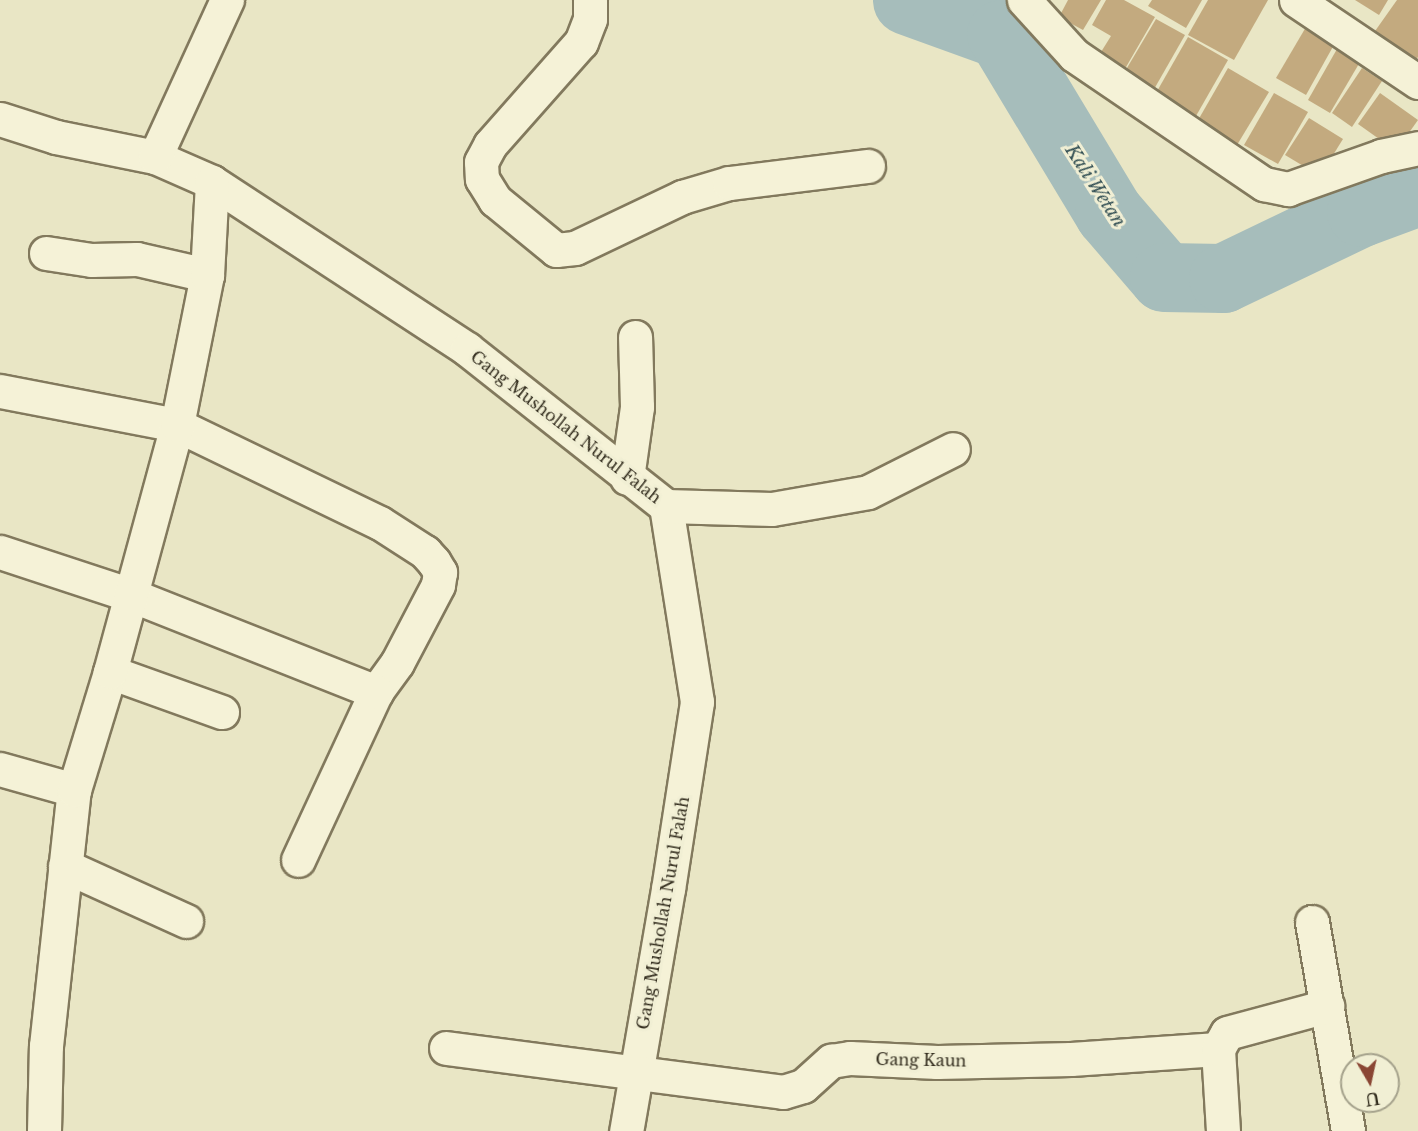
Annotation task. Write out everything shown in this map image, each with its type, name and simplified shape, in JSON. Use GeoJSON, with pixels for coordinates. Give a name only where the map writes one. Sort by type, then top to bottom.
{"type":"FeatureCollection","features":[{"type":"Feature","properties":{"kind":"street"},"geometry":{"type":"LineString","coordinates":[[155,157],[227,0]]}},
{"type":"Feature","properties":{"kind":"street"},"geometry":{"type":"LineString","coordinates":[[590,0],[590,19],[581,42],[490,145],[481,162],[482,179],[495,200],[555,250],[575,248],[682,197],[729,183],[868,166]]}},
{"type":"Feature","properties":{"kind":"street"},"geometry":{"type":"LineString","coordinates":[[1023,0],[1074,55],[1263,184],[1288,189],[1381,156],[1418,148]]}},
{"type":"Feature","properties":{"kind":"street"},"geometry":{"type":"LineString","coordinates":[[1296,0],[1418,82]]}},
{"type":"Feature","properties":{"kind":"street","name":"Gang Mushollah Nurul Falah"},"geometry":{"type":"LineString","coordinates":[[0,119],[56,137],[155,157],[212,182],[467,349],[627,478],[666,506],[697,702],[668,889],[626,1131]]}},
{"type":"Feature","properties":{"kind":"street"},"geometry":{"type":"LineString","coordinates":[[44,1131],[46,1046],[74,790],[110,672],[177,425],[207,275],[212,182]]}},
{"type":"Feature","properties":{"kind":"street"},"geometry":{"type":"LineString","coordinates":[[46,253],[91,260],[137,259],[207,275]]}},
{"type":"Feature","properties":{"kind":"street"},"geometry":{"type":"LineString","coordinates":[[627,478],[637,407],[635,337]]}},
{"type":"Feature","properties":{"kind":"street"},"geometry":{"type":"LineString","coordinates":[[0,391],[177,425],[380,523],[425,552],[434,562],[440,572],[438,585],[397,663],[376,692],[298,860]]}},
{"type":"Feature","properties":{"kind":"street"},"geometry":{"type":"LineString","coordinates":[[666,506],[772,509],[868,492],[953,449]]}},
{"type":"Feature","properties":{"kind":"street"},"geometry":{"type":"LineString","coordinates":[[0,552],[131,595],[376,692]]}},
{"type":"Feature","properties":{"kind":"street"},"geometry":{"type":"LineString","coordinates":[[110,672],[222,712]]}},
{"type":"Feature","properties":{"kind":"street"},"geometry":{"type":"LineString","coordinates":[[0,769],[74,790]]}},
{"type":"Feature","properties":{"kind":"street"},"geometry":{"type":"LineString","coordinates":[[65,866],[186,921]]}},
{"type":"Feature","properties":{"kind":"street"},"geometry":{"type":"LineString","coordinates":[[1312,922],[1348,1131]]}},
{"type":"Feature","properties":{"kind":"street"},"geometry":{"type":"LineString","coordinates":[[1223,1131],[1218,1049],[1227,1033],[1327,1006]]}},
{"type":"Feature","properties":{"kind":"street","name":"Gang Kaun"},"geometry":{"type":"LineString","coordinates":[[446,1048],[783,1092],[803,1086],[831,1061],[850,1058],[937,1062],[1071,1059],[1218,1049]]}},
{"type":"Feature","properties":{"kind":"building"},"geometry":{"type":"Polygon","coordinates":[[[1068,0],[1101,0],[1083,30],[1059,17],[1068,0]]]}},
{"type":"Feature","properties":{"kind":"building"},"geometry":{"type":"Polygon","coordinates":[[[1106,0],[1124,0],[1155,17],[1122,74],[1096,60],[1111,36],[1092,25],[1106,0]]]}},
{"type":"Feature","properties":{"kind":"building"},"geometry":{"type":"Polygon","coordinates":[[[1152,0],[1202,0],[1186,28],[1148,6],[1152,0]]]}},
{"type":"Feature","properties":{"kind":"building"},"geometry":{"type":"Polygon","coordinates":[[[1208,0],[1268,0],[1234,60],[1188,35],[1208,0]]]}},
{"type":"Feature","properties":{"kind":"building"},"geometry":{"type":"Polygon","coordinates":[[[1355,0],[1388,0],[1379,15],[1355,0]]]}},
{"type":"Feature","properties":{"kind":"building"},"geometry":{"type":"Polygon","coordinates":[[[1397,0],[1418,0],[1418,57],[1409,69],[1368,41],[1397,0]]]}},
{"type":"Feature","properties":{"kind":"building"},"geometry":{"type":"Polygon","coordinates":[[[1156,19],[1185,35],[1153,91],[1124,73],[1156,19]]]}},
{"type":"Feature","properties":{"kind":"building"},"geometry":{"type":"Polygon","coordinates":[[[1306,27],[1335,43],[1306,95],[1276,78],[1306,27]]]}},
{"type":"Feature","properties":{"kind":"building"},"geometry":{"type":"Polygon","coordinates":[[[1188,37],[1228,60],[1196,116],[1156,93],[1188,37]]]}},
{"type":"Feature","properties":{"kind":"building"},"geometry":{"type":"Polygon","coordinates":[[[1337,49],[1360,62],[1330,113],[1308,100],[1337,49]]]}},
{"type":"Feature","properties":{"kind":"building"},"geometry":{"type":"Polygon","coordinates":[[[1228,68],[1269,92],[1237,145],[1197,122],[1228,68]]]}},
{"type":"Feature","properties":{"kind":"building"},"geometry":{"type":"Polygon","coordinates":[[[1362,68],[1382,81],[1352,127],[1332,113],[1362,68]]]}},
{"type":"Feature","properties":{"kind":"building"},"geometry":{"type":"Polygon","coordinates":[[[1274,93],[1308,112],[1278,164],[1244,145],[1274,93]]]}},
{"type":"Feature","properties":{"kind":"building"},"geometry":{"type":"Polygon","coordinates":[[[1380,93],[1418,120],[1396,151],[1358,124],[1380,93]]]}},
{"type":"Feature","properties":{"kind":"building"},"geometry":{"type":"Polygon","coordinates":[[[1309,118],[1343,139],[1320,176],[1285,155],[1309,118]]]}},
{"type":"Feature","properties":{"kind":"waterway","name":"Kali Wetan"},"geometry":{"type":"LineString","coordinates":[[907,0],[1001,34],[1109,213],[1164,277],[1223,278],[1361,212],[1418,191]]}}]}
